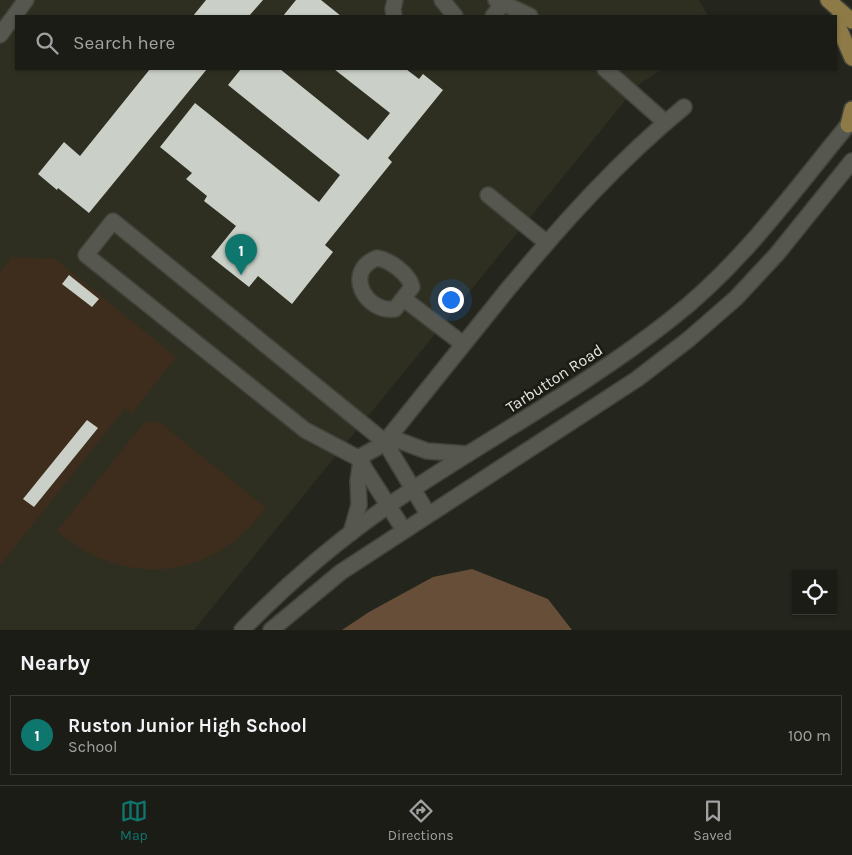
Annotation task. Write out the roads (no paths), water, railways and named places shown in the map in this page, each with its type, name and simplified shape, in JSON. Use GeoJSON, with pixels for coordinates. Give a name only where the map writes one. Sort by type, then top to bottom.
{"type":"FeatureCollection","features":[{"type":"Feature","properties":{"kind":"main road"},"geometry":{"type":"LineString","coordinates":[[826,0],[833,15]]}},
{"type":"Feature","properties":{"kind":"main road"},"geometry":{"type":"LineString","coordinates":[[826,0],[852,21]]}},
{"type":"Feature","properties":{"kind":"main road"},"geometry":{"type":"LineString","coordinates":[[837,22],[852,58]]}},
{"type":"Feature","properties":{"kind":"main road"},"geometry":{"type":"LineString","coordinates":[[850,123],[852,109]]}},
{"type":"Feature","properties":{"kind":"street"},"geometry":{"type":"LineString","coordinates":[[0,35],[26,0]]}},
{"type":"Feature","properties":{"kind":"street"},"geometry":{"type":"LineString","coordinates":[[394,15],[395,0]]}},
{"type":"Feature","properties":{"kind":"street"},"geometry":{"type":"LineString","coordinates":[[442,0],[454,15]]}},
{"type":"Feature","properties":{"kind":"street"},"geometry":{"type":"LineString","coordinates":[[493,15],[500,2],[528,15]]}},
{"type":"Feature","properties":{"kind":"street"},"geometry":{"type":"LineString","coordinates":[[606,70],[665,122]]}},
{"type":"Feature","properties":{"kind":"street"},"geometry":{"type":"LineString","coordinates":[[351,533],[359,505],[358,481],[361,461],[385,442],[547,242],[588,196],[665,122],[684,107]]}},
{"type":"Feature","properties":{"kind":"street","name":"Tarbutton Road"},"geometry":{"type":"LineString","coordinates":[[242,630],[275,596],[310,565],[389,505],[610,363],[673,318],[737,258],[850,123]]}},
{"type":"Feature","properties":{"kind":"street"},"geometry":{"type":"LineString","coordinates":[[271,630],[341,572],[637,379],[701,329],[736,298],[777,254],[852,161]]}},
{"type":"Feature","properties":{"kind":"street"},"geometry":{"type":"LineString","coordinates":[[488,195],[547,242]]}},
{"type":"Feature","properties":{"kind":"street"},"geometry":{"type":"LineString","coordinates":[[404,530],[361,461],[305,430],[86,255],[112,221],[385,442],[428,514]]}},
{"type":"Feature","properties":{"kind":"street"},"geometry":{"type":"LineString","coordinates":[[404,299],[463,344]]}},
{"type":"Feature","properties":{"kind":"street"},"geometry":{"type":"LineString","coordinates":[[385,442],[389,440],[400,441],[427,451],[468,454]]}},
{"type":"Feature","properties":{"kind":"place","name":"Ruston Junior High School"},"geometry":{"type":"Point","coordinates":[241,275]}}]}
